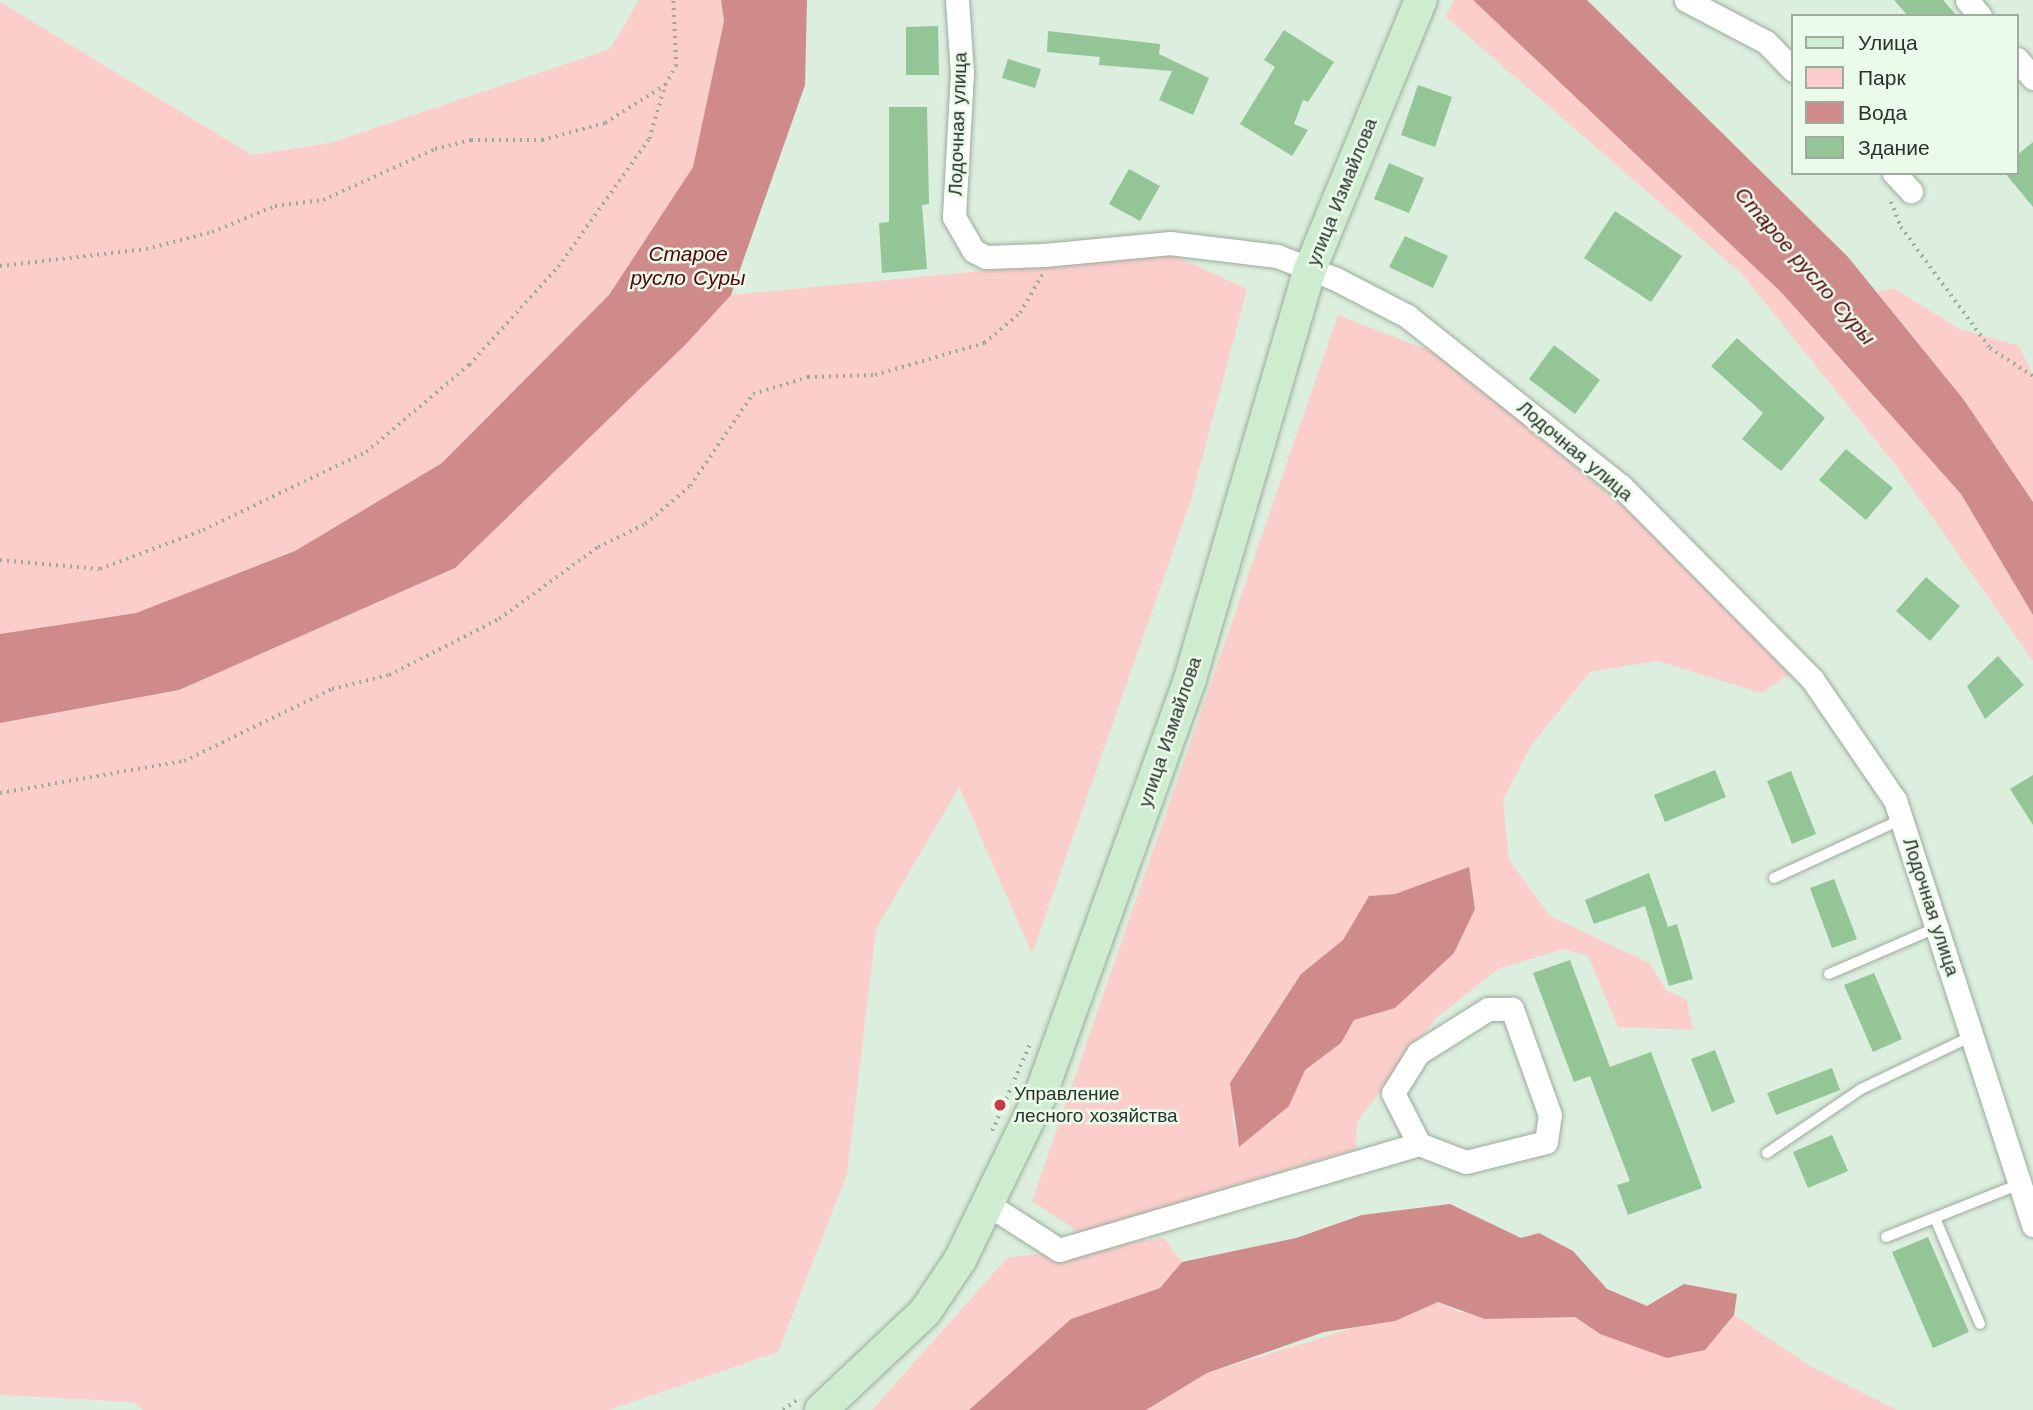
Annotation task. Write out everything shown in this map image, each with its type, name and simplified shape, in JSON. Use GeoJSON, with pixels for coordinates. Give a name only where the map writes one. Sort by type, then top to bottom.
{"type":"FeatureCollection","features":[{"type":"Feature","properties":{"kind":"main road","name":"улица Измайлова"},"geometry":{"type":"LineString","coordinates":[[813,1402],[925,1312],[989,1205],[1044,1084],[1190,679],[1310,269],[1421,0]]}},
{"type":"Feature","properties":{"kind":"street","name":"Лодочная улица"},"geometry":{"type":"LineString","coordinates":[[957,0],[962,73],[954,217],[974,251],[986,257],[1044,255],[1171,243],[1277,256],[1407,316],[1621,486],[1812,680],[1895,800],[1974,1035],[2033,1225]]}},
{"type":"Feature","properties":{"kind":"street"},"geometry":{"type":"LineString","coordinates":[[1686,0],[1766,42],[1792,69]]}},
{"type":"Feature","properties":{"kind":"street"},"geometry":{"type":"LineString","coordinates":[[1967,0],[1978,14]]}},
{"type":"Feature","properties":{"kind":"street"},"geometry":{"type":"LineString","coordinates":[[2019,62],[2033,78]]}},
{"type":"Feature","properties":{"kind":"street"},"geometry":{"type":"LineString","coordinates":[[1890,181],[1911,191]]}},
{"type":"Feature","properties":{"kind":"street"},"geometry":{"type":"LineString","coordinates":[[989,1205],[1059,1250],[1419,1144],[1466,1162],[1546,1142],[1550,1115],[1512,1009],[1488,1009],[1418,1052],[1393,1093],[1419,1144]]}},
{"type":"Feature","properties":{"kind":"lane"},"geometry":{"type":"LineString","coordinates":[[1774,878],[1902,819]]}},
{"type":"Feature","properties":{"kind":"lane"},"geometry":{"type":"LineString","coordinates":[[1829,974],[1938,928]]}},
{"type":"Feature","properties":{"kind":"lane"},"geometry":{"type":"LineString","coordinates":[[1767,1153],[1861,1089],[1974,1035]]}},
{"type":"Feature","properties":{"kind":"lane"},"geometry":{"type":"LineString","coordinates":[[1886,1237],[2020,1184]]}},
{"type":"Feature","properties":{"kind":"lane"},"geometry":{"type":"LineString","coordinates":[[1935,1218],[1980,1324]]}},
{"type":"Feature","properties":{"kind":"path"},"geometry":{"type":"LineString","coordinates":[[0,560],[100,569],[203,530],[366,452],[469,365],[558,267],[649,139],[665,85],[676,66],[673,0]]}},
{"type":"Feature","properties":{"kind":"path"},"geometry":{"type":"LineString","coordinates":[[0,266],[145,249],[212,232],[275,206],[323,200],[435,149],[471,140],[542,140],[604,123],[665,85]]}},
{"type":"Feature","properties":{"kind":"path"},"geometry":{"type":"LineString","coordinates":[[1890,181],[1901,227],[1990,348],[2033,376]]}},
{"type":"Feature","properties":{"kind":"path"},"geometry":{"type":"LineString","coordinates":[[0,793],[184,761],[332,689],[389,675],[499,619],[598,547],[645,524],[690,486],[753,394],[808,377],[875,376],[984,343],[1020,313],[1041,278],[1044,255]]}},
{"type":"Feature","properties":{"kind":"path"},"geometry":{"type":"LineString","coordinates":[[989,1143],[999,1104],[1036,1040]]}},
{"type":"Feature","properties":{"kind":"path"},"geometry":{"type":"LineString","coordinates":[[783,1410],[813,1402]]}},
{"type":"Feature","properties":{"kind":"green space"},"geometry":{"type":"Polygon","coordinates":[[[639,0],[721,0],[724,21],[693,167],[609,295],[442,463],[295,551],[136,613],[0,634],[0,2],[252,155],[330,143],[610,49],[639,0]]]}},
{"type":"Feature","properties":{"kind":"green space"},"geometry":{"type":"Polygon","coordinates":[[[1454,0],[1473,0],[1572,87],[1782,293],[1961,494],[2033,615],[2033,661],[1897,467],[1742,274],[1446,17],[1454,0]]]}},
{"type":"Feature","properties":{"kind":"green space"},"geometry":{"type":"Polygon","coordinates":[[[1169,253],[1247,289],[1191,500],[1032,954],[959,787],[876,929],[847,1174],[778,1352],[609,1410],[143,1410],[133,1402],[0,1395],[0,723],[179,690],[455,568],[731,295],[1169,253]]]}},
{"type":"Feature","properties":{"kind":"green space"},"geometry":{"type":"Polygon","coordinates":[[[1893,288],[1960,329],[2019,346],[2033,375],[2033,502],[1964,400],[1877,292],[1893,288]]]}},
{"type":"Feature","properties":{"kind":"green space"},"geometry":{"type":"Polygon","coordinates":[[[1338,315],[1441,355],[1633,515],[1790,674],[1761,693],[1658,661],[1590,672],[1530,747],[1503,800],[1509,860],[1550,916],[1649,963],[1666,990],[1687,1000],[1693,1030],[1618,1027],[1588,956],[1563,949],[1498,969],[1436,1018],[1357,1122],[1356,1149],[1080,1233],[1032,1201],[1338,315]],[[1469,868],[1395,894],[1369,896],[1343,940],[1301,974],[1242,1063],[1232,1116],[1239,1146],[1271,1121],[1305,1070],[1341,1043],[1354,1020],[1395,1008],[1454,953],[1475,909],[1469,868]]]}},
{"type":"Feature","properties":{"kind":"green space"},"geometry":{"type":"Polygon","coordinates":[[[1164,1238],[1182,1262],[1160,1288],[1071,1319],[969,1410],[872,1410],[1007,1258],[1164,1238]]]}},
{"type":"Feature","properties":{"kind":"green space"},"geometry":{"type":"Polygon","coordinates":[[[1438,1302],[1460,1312],[1575,1317],[1600,1334],[1722,1330],[1734,1315],[1810,1366],[1897,1410],[1146,1410],[1207,1373],[1438,1302]]]}},
{"type":"Feature","properties":{"kind":"water","name":"Старое русло Суры"},"geometry":{"type":"Polygon","coordinates":[[[721,0],[807,0],[805,85],[731,295],[686,344],[455,568],[179,690],[0,723],[0,634],[136,613],[295,551],[442,463],[609,295],[693,167],[724,21],[721,0]]]}},
{"type":"Feature","properties":{"kind":"water","name":"Старое русло Суры"},"geometry":{"type":"Polygon","coordinates":[[[1473,0],[1587,0],[1848,257],[1964,400],[2033,502],[2033,615],[1961,494],[1782,293],[1473,0]]]}},
{"type":"Feature","properties":{"kind":"water"},"geometry":{"type":"Polygon","coordinates":[[[1469,867],[1475,909],[1454,953],[1395,1008],[1354,1020],[1341,1043],[1305,1070],[1289,1106],[1239,1147],[1230,1083],[1301,974],[1343,940],[1369,896],[1395,894],[1469,867]]]}},
{"type":"Feature","properties":{"kind":"water"},"geometry":{"type":"Polygon","coordinates":[[[1450,1204],[1521,1238],[1539,1233],[1573,1251],[1607,1289],[1647,1306],[1684,1284],[1737,1294],[1734,1315],[1705,1350],[1667,1358],[1600,1334],[1575,1317],[1485,1319],[1438,1302],[1395,1321],[1324,1332],[1207,1373],[1146,1410],[969,1410],[1071,1319],[1160,1288],[1182,1262],[1296,1238],[1362,1215],[1450,1204]]]}},
{"type":"Feature","properties":{"kind":"building"},"geometry":{"type":"Polygon","coordinates":[[[1894,0],[1943,0],[1955,14],[1906,14],[1894,0]]]}},
{"type":"Feature","properties":{"kind":"building"},"geometry":{"type":"Polygon","coordinates":[[[938,26],[939,75],[906,75],[906,27],[938,26]]]}},
{"type":"Feature","properties":{"kind":"building"},"geometry":{"type":"Polygon","coordinates":[[[1284,30],[1334,62],[1308,102],[1303,100],[1294,124],[1308,130],[1292,156],[1240,124],[1275,67],[1264,60],[1284,30]]]}},
{"type":"Feature","properties":{"kind":"building"},"geometry":{"type":"Polygon","coordinates":[[[1048,31],[1160,44],[1159,54],[1209,78],[1193,115],[1159,100],[1172,71],[1099,65],[1100,57],[1047,52],[1048,31]]]}},
{"type":"Feature","properties":{"kind":"building"},"geometry":{"type":"Polygon","coordinates":[[[1008,59],[1041,69],[1035,88],[1002,78],[1008,59]]]}},
{"type":"Feature","properties":{"kind":"building"},"geometry":{"type":"Polygon","coordinates":[[[1418,85],[1452,97],[1435,147],[1401,135],[1418,85]]]}},
{"type":"Feature","properties":{"kind":"building"},"geometry":{"type":"Polygon","coordinates":[[[889,107],[927,107],[929,204],[922,205],[927,269],[882,273],[879,223],[889,222],[889,107]]]}},
{"type":"Feature","properties":{"kind":"building"},"geometry":{"type":"Polygon","coordinates":[[[2033,142],[2033,207],[2007,175],[2019,175],[2019,153],[2033,142]]]}},
{"type":"Feature","properties":{"kind":"building"},"geometry":{"type":"Polygon","coordinates":[[[1389,163],[1424,178],[1409,213],[1374,199],[1389,163]]]}},
{"type":"Feature","properties":{"kind":"building"},"geometry":{"type":"Polygon","coordinates":[[[1129,169],[1160,186],[1140,221],[1109,204],[1129,169]]]}},
{"type":"Feature","properties":{"kind":"building"},"geometry":{"type":"Polygon","coordinates":[[[1615,211],[1682,256],[1651,302],[1584,258],[1615,211]]]}},
{"type":"Feature","properties":{"kind":"building"},"geometry":{"type":"Polygon","coordinates":[[[1405,236],[1448,256],[1433,288],[1389,267],[1405,236]]]}},
{"type":"Feature","properties":{"kind":"building"},"geometry":{"type":"Polygon","coordinates":[[[1737,338],[1825,418],[1781,471],[1742,439],[1763,413],[1711,366],[1737,338]]]}},
{"type":"Feature","properties":{"kind":"building"},"geometry":{"type":"Polygon","coordinates":[[[1554,345],[1600,380],[1575,414],[1529,379],[1554,345]]]}},
{"type":"Feature","properties":{"kind":"building"},"geometry":{"type":"Polygon","coordinates":[[[1846,449],[1893,488],[1866,520],[1819,480],[1846,449]]]}},
{"type":"Feature","properties":{"kind":"building"},"geometry":{"type":"Polygon","coordinates":[[[1926,577],[1960,606],[1930,641],[1896,611],[1926,577]]]}},
{"type":"Feature","properties":{"kind":"building"},"geometry":{"type":"Polygon","coordinates":[[[1998,656],[2024,685],[1985,719],[1967,686],[1998,656]]]}},
{"type":"Feature","properties":{"kind":"building"},"geometry":{"type":"Polygon","coordinates":[[[1715,770],[1726,797],[1665,822],[1654,795],[1715,770]]]}},
{"type":"Feature","properties":{"kind":"building"},"geometry":{"type":"Polygon","coordinates":[[[1791,771],[1816,834],[1792,844],[1767,781],[1791,771]]]}},
{"type":"Feature","properties":{"kind":"building"},"geometry":{"type":"Polygon","coordinates":[[[2033,775],[2033,825],[2010,789],[2033,775]]]}},
{"type":"Feature","properties":{"kind":"building"},"geometry":{"type":"Polygon","coordinates":[[[1649,873],[1668,927],[1677,924],[1693,979],[1669,986],[1645,906],[1594,924],[1585,900],[1649,873]]]}},
{"type":"Feature","properties":{"kind":"building"},"geometry":{"type":"Polygon","coordinates":[[[1834,879],[1857,939],[1832,948],[1810,888],[1834,879]]]}},
{"type":"Feature","properties":{"kind":"building"},"geometry":{"type":"Polygon","coordinates":[[[1570,960],[1610,1067],[1651,1052],[1702,1188],[1628,1215],[1617,1185],[1630,1181],[1590,1076],[1574,1082],[1533,973],[1570,960]]]}},
{"type":"Feature","properties":{"kind":"building"},"geometry":{"type":"Polygon","coordinates":[[[1874,973],[1902,1039],[1873,1052],[1844,985],[1874,973]]]}},
{"type":"Feature","properties":{"kind":"building"},"geometry":{"type":"Polygon","coordinates":[[[1715,1050],[1735,1102],[1712,1112],[1691,1059],[1715,1050]]]}},
{"type":"Feature","properties":{"kind":"building"},"geometry":{"type":"Polygon","coordinates":[[[1832,1068],[1840,1090],[1776,1115],[1767,1093],[1832,1068]]]}},
{"type":"Feature","properties":{"kind":"building"},"geometry":{"type":"Polygon","coordinates":[[[1832,1135],[1848,1171],[1808,1188],[1793,1152],[1832,1135]]]}},
{"type":"Feature","properties":{"kind":"building"},"geometry":{"type":"Polygon","coordinates":[[[1928,1237],[1969,1332],[1933,1348],[1892,1252],[1928,1237]]]}},
{"type":"Feature","properties":{"kind":"place","name":"Управление лесного хозяйства"},"geometry":{"type":"Point","coordinates":[1000,1105]}}]}
